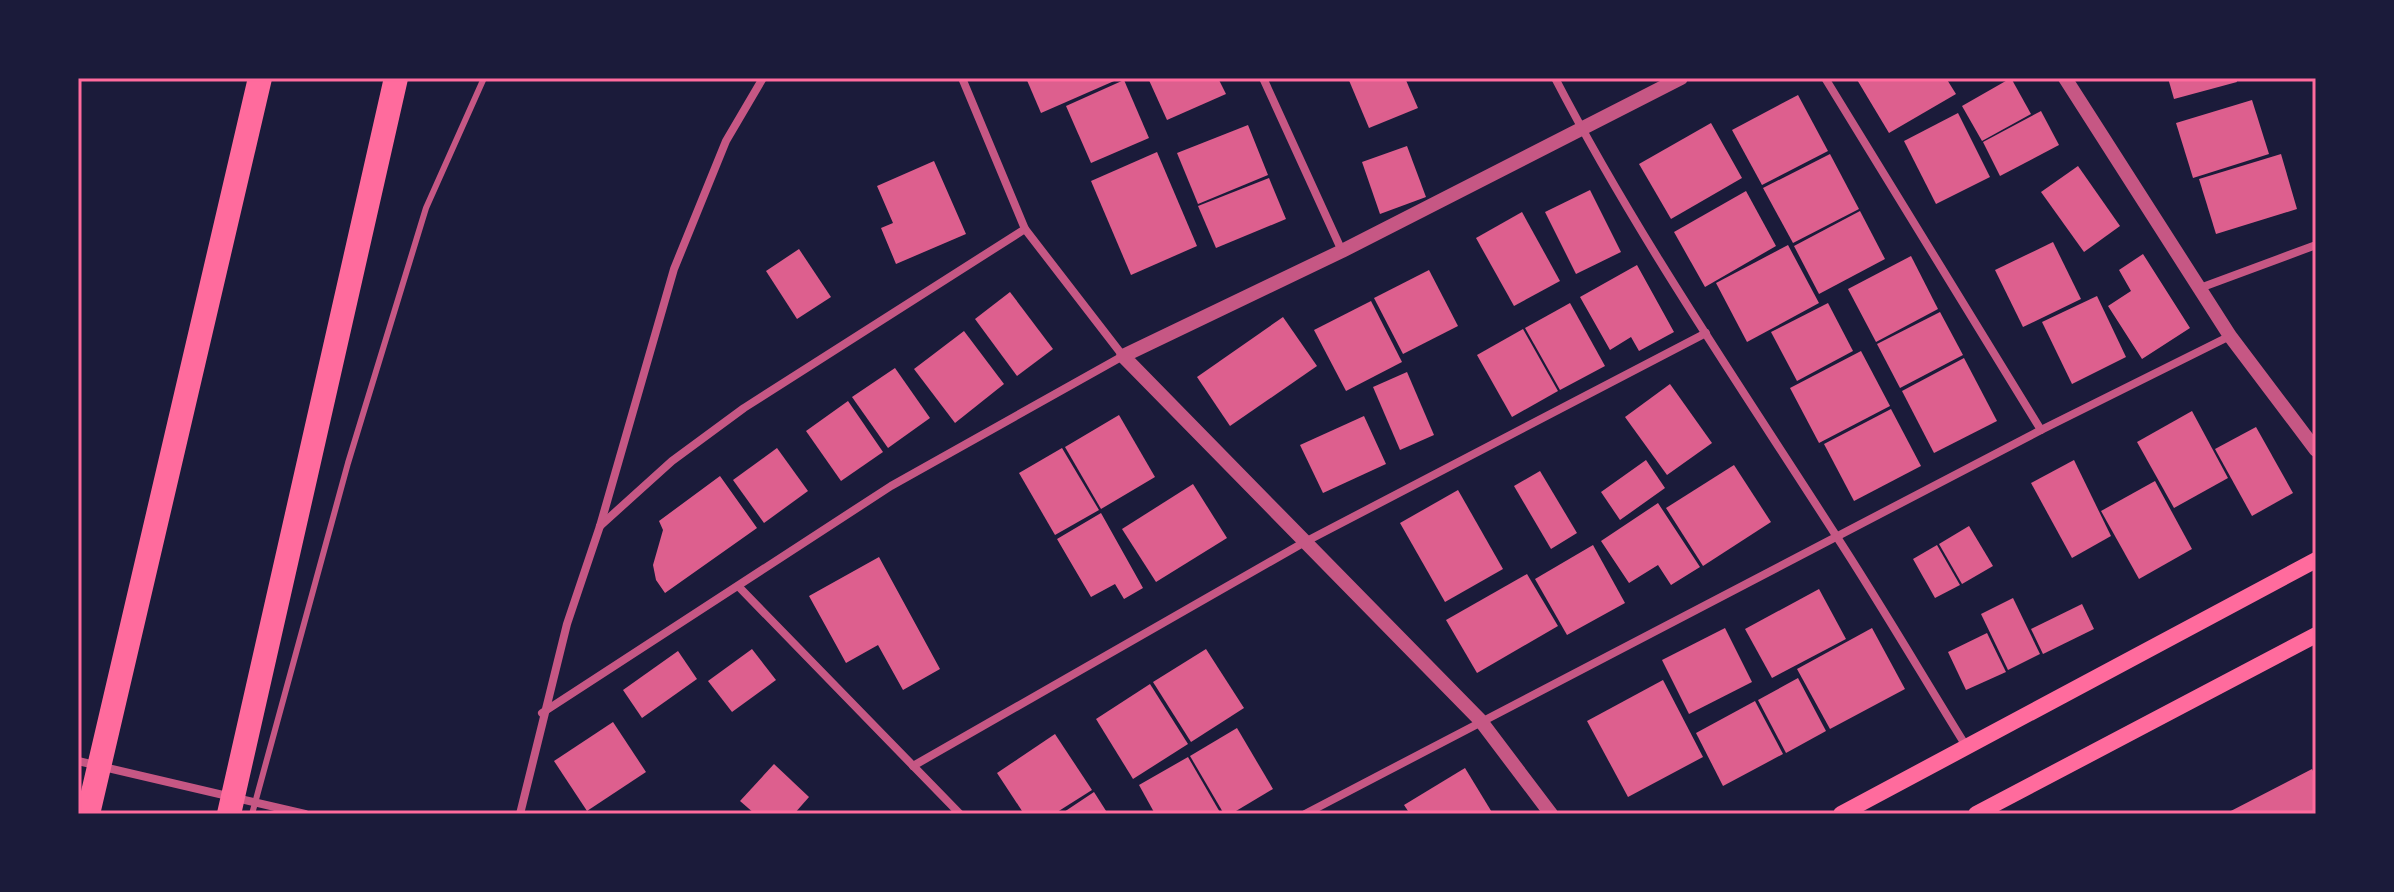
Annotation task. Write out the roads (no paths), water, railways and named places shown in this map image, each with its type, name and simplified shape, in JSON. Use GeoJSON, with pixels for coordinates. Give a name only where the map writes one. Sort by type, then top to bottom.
{"type":"FeatureCollection","features":[{"type":"Feature","properties":{"kind":"highway"},"geometry":{"type":"LineString","coordinates":[[88,814],[260,78]]}},
{"type":"Feature","properties":{"kind":"highway"},"geometry":{"type":"LineString","coordinates":[[229,814],[396,78]]}},
{"type":"Feature","properties":{"kind":"main road"},"geometry":{"type":"LineString","coordinates":[[1841,814],[2316,560]]}},
{"type":"Feature","properties":{"kind":"main road"},"geometry":{"type":"LineString","coordinates":[[1978,814],[2316,635]]}},
{"type":"Feature","properties":{"kind":"street"},"geometry":{"type":"LineString","coordinates":[[520,814],[542,713],[674,269],[726,141],[763,78]]}},
{"type":"Feature","properties":{"kind":"street"},"geometry":{"type":"LineString","coordinates":[[962,78],[1025,229],[1123,356],[1303,543],[1480,720],[1551,814]]}},
{"type":"Feature","properties":{"kind":"street"},"geometry":{"type":"LineString","coordinates":[[1263,78],[1342,251]]}},
{"type":"Feature","properties":{"kind":"street"},"geometry":{"type":"LineString","coordinates":[[1555,78],[1582,130],[1706,333],[1838,538],[1966,746]]}},
{"type":"Feature","properties":{"kind":"street"},"geometry":{"type":"LineString","coordinates":[[542,713],[891,486],[1123,356],[1342,251],[1681,78]]}},
{"type":"Feature","properties":{"kind":"street"},"geometry":{"type":"LineString","coordinates":[[1825,78],[2041,430]]}},
{"type":"Feature","properties":{"kind":"street"},"geometry":{"type":"LineString","coordinates":[[2065,78],[2230,336],[2316,450]]}},
{"type":"Feature","properties":{"kind":"street"},"geometry":{"type":"LineString","coordinates":[[600,526],[672,461],[744,408],[1025,229]]}},
{"type":"Feature","properties":{"kind":"street"},"geometry":{"type":"LineString","coordinates":[[2200,288],[2316,245]]}},
{"type":"Feature","properties":{"kind":"street"},"geometry":{"type":"LineString","coordinates":[[913,766],[1303,543],[1706,333]]}},
{"type":"Feature","properties":{"kind":"street"},"geometry":{"type":"LineString","coordinates":[[1305,814],[2041,430],[2230,336]]}},
{"type":"Feature","properties":{"kind":"street"},"geometry":{"type":"LineString","coordinates":[[739,587],[960,814]]}},
{"type":"Feature","properties":{"kind":"street"},"geometry":{"type":"LineString","coordinates":[[78,761],[305,814]]}},
{"type":"Feature","properties":{"kind":"lane"},"geometry":{"type":"LineString","coordinates":[[226,223],[251,78]]}},
{"type":"Feature","properties":{"kind":"lane"},"geometry":{"type":"LineString","coordinates":[[252,814],[348,463],[426,208],[484,78]]}}]}
